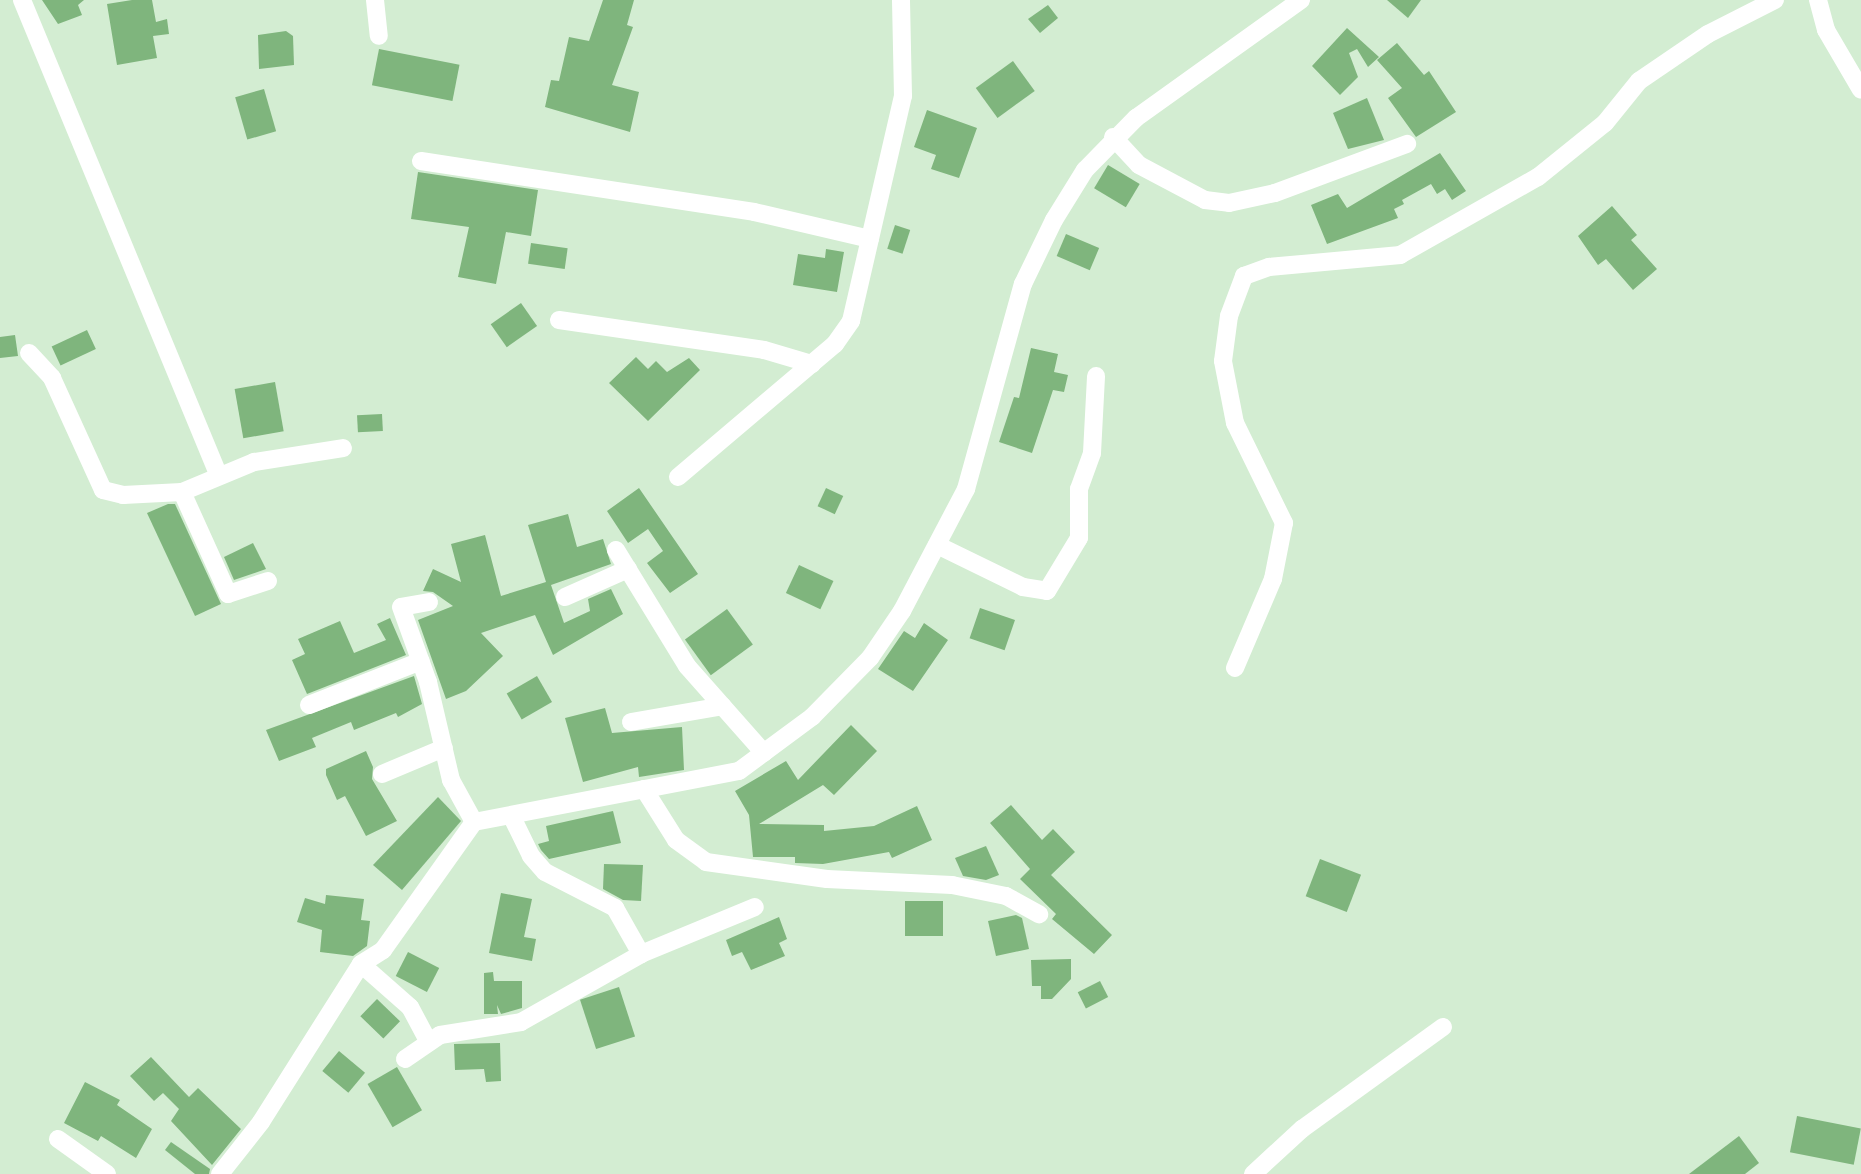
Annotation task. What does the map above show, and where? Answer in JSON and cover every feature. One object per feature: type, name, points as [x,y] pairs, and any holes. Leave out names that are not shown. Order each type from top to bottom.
[{"type":"street","points":[[22,0],[218,474]]},
{"type":"street","points":[[375,0],[379,36]]},
{"type":"street","points":[[678,477],[835,344],[851,321],[904,96],[901,0]]},
{"type":"street","points":[[220,1174],[275,1101],[361,964],[383,950],[474,822],[512,817],[739,771],[812,717],[870,658],[902,611],[966,489],[1023,284],[1054,220],[1085,170],[1113,137],[1301,0]]},
{"type":"street","points":[[1235,668],[1273,579],[1284,523],[1235,423],[1223,361],[1228,316],[1244,276],[1269,267],[1400,255],[1538,177],[1605,123],[1639,81],[1708,34],[1775,0]]},
{"type":"street","points":[[1818,0],[1826,30],[1861,90]]},
{"type":"street","points":[[1113,137],[1139,166],[1205,200],[1229,203],[1275,193],[1407,144]]},
{"type":"street","points":[[421,161],[754,212],[870,239]]},
{"type":"street","points":[[559,320],[764,351],[812,364]]},
{"type":"street","points":[[29,353],[52,378],[103,490],[123,495],[182,492],[218,474],[254,461],[343,448]]},
{"type":"street","points":[[937,545],[1023,587],[1047,592],[1079,538],[1079,489],[1091,453],[1096,376]]},
{"type":"street","points":[[182,492],[228,594],[268,581]]},
{"type":"street","points":[[616,550],[687,666],[764,752]]},
{"type":"street","points":[[565,597],[628,569]]},
{"type":"street","points":[[429,601],[401,607],[421,661],[451,780],[474,822]]},
{"type":"street","points":[[309,705],[421,661]]},
{"type":"street","points":[[631,722],[723,706]]},
{"type":"street","points":[[383,774],[444,748]]},
{"type":"street","points":[[644,789],[676,840],[706,862],[827,879],[952,885],[1006,897],[1039,914]]},
{"type":"street","points":[[512,817],[531,856],[545,872],[615,908],[641,954]]},
{"type":"street","points":[[405,1059],[440,1035],[521,1022],[641,954],[755,907]]},
{"type":"street","points":[[361,964],[410,1007],[429,1042]]},
{"type":"street","points":[[1253,1174],[1302,1129],[1443,1027]]},
{"type":"street","points":[[58,1139],[107,1174]]},
{"type":"building","points":[[42,0],[84,0],[78,5],[82,15],[58,24]]},
{"type":"building","points":[[152,0],[156,22],[167,19],[169,34],[153,36],[157,58],[117,65],[107,4]]},
{"type":"building","points":[[603,0],[634,0],[627,25],[633,27],[612,85],[639,92],[630,132],[545,107],[551,80],[559,81],[569,37],[589,41]]},
{"type":"building","points":[[1387,0],[1421,0],[1408,18]]},
{"type":"building","points":[[1048,5],[1058,18],[1040,33],[1028,19]]},
{"type":"building","points":[[1347,28],[1379,57],[1368,67],[1357,49],[1349,53],[1358,77],[1340,95],[1312,66]]},
{"type":"building","points":[[286,31],[293,36],[294,65],[259,69],[258,35]]},
{"type":"building","points":[[1397,43],[1424,75],[1429,71],[1456,112],[1416,137],[1388,98],[1402,88],[1377,60]]},
{"type":"building","points":[[379,49],[459,65],[452,101],[372,85]]},
{"type":"building","points":[[1013,61],[1035,91],[998,118],[976,88]]},
{"type":"building","points":[[264,89],[276,131],[247,140],[235,97]]},
{"type":"building","points":[[1367,98],[1384,140],[1348,149],[1333,113]]},
{"type":"building","points":[[927,110],[977,128],[959,178],[931,169],[936,155],[914,147]]},
{"type":"building","points":[[1440,153],[1466,191],[1452,200],[1445,189],[1437,194],[1431,184],[1402,200],[1404,204],[1394,209],[1398,218],[1327,244],[1311,205],[1338,194],[1347,208]]},
{"type":"building","points":[[1108,165],[1140,184],[1126,207],[1094,188]]},
{"type":"building","points":[[418,172],[538,190],[531,236],[506,232],[496,284],[458,277],[469,227],[411,219]]},
{"type":"building","points":[[1612,206],[1637,235],[1631,240],[1657,269],[1633,290],[1606,259],[1598,265],[1578,236]]},
{"type":"building","points":[[895,225],[910,230],[902,254],[887,249]]},
{"type":"building","points":[[1066,234],[1099,248],[1090,270],[1057,256]]},
{"type":"building","points":[[531,243],[568,248],[565,269],[528,264]]},
{"type":"building","points":[[826,249],[844,252],[837,292],[793,285],[798,254],[825,258]]},
{"type":"building","points":[[521,303],[537,326],[507,347],[491,324]]},
{"type":"building","points":[[87,330],[96,349],[61,366],[52,346]]},
{"type":"building","points":[[15,335],[18,356],[0,358],[0,337]]},
{"type":"building","points":[[1031,348],[1058,354],[1054,372],[1068,375],[1064,392],[1053,390],[1032,453],[999,442],[1014,397],[1019,398]]},
{"type":"building","points":[[636,357],[648,369],[656,361],[667,372],[689,358],[700,370],[648,421],[609,383]]},
{"type":"building","points":[[275,382],[284,431],[243,438],[235,389]]},
{"type":"building","points":[[382,414],[383,431],[358,432],[357,415]]},
{"type":"building","points":[[639,488],[698,574],[670,593],[647,563],[663,551],[648,529],[628,543],[607,511]]},
{"type":"building","points":[[826,488],[843,496],[835,514],[818,506]]},
{"type":"building","points":[[168,504],[175,504],[221,604],[195,616],[147,513]]},
{"type":"building","points":[[568,514],[577,547],[603,539],[611,564],[551,585],[564,623],[590,611],[588,599],[611,589],[623,614],[553,655],[535,615],[481,633],[503,656],[466,691],[446,699],[418,620],[453,606],[433,592],[423,591],[433,569],[461,582],[451,544],[485,535],[501,596],[546,582],[528,525]]},
{"type":"building","points":[[253,543],[266,569],[234,580],[224,557]]},
{"type":"building","points":[[799,565],[833,581],[820,609],[786,593]]},
{"type":"building","points":[[980,608],[1015,620],[1005,650],[970,638]]},
{"type":"building","points":[[727,609],[753,645],[711,675],[685,640]]},
{"type":"building","points":[[390,618],[406,655],[307,694],[292,660],[305,654],[298,639],[340,621],[354,653],[386,640],[377,624]]},
{"type":"building","points":[[924,623],[948,640],[913,691],[878,669],[904,631],[915,638]]},
{"type":"building","points":[[414,676],[422,704],[398,717],[396,713],[354,730],[351,722],[312,738],[316,747],[279,761],[266,730]]},
{"type":"building","points":[[537,676],[552,702],[522,719],[507,694]]},
{"type":"building","points":[[605,708],[612,733],[682,727],[684,770],[639,777],[638,767],[583,782],[565,718]]},
{"type":"building","points":[[851,725],[877,751],[834,795],[823,785],[759,824],[824,825],[824,831],[874,826],[917,806],[932,840],[892,858],[889,852],[823,864],[795,863],[795,857],[753,857],[749,815],[735,791],[786,761],[798,780]]},
{"type":"building","points":[[366,751],[373,767],[372,779],[397,821],[366,836],[345,796],[337,800],[326,769]]},
{"type":"building","points":[[438,797],[461,821],[402,890],[373,865]]},
{"type":"building","points":[[1011,805],[1042,840],[1053,829],[1075,852],[1051,875],[1112,935],[1094,954],[1052,919],[1056,914],[1020,879],[1030,869],[990,823]]},
{"type":"building","points":[[613,811],[621,843],[549,859],[538,844],[549,841],[546,826]]},
{"type":"building","points":[[986,846],[999,875],[986,880],[963,876],[955,858]]},
{"type":"building","points":[[1320,859],[1361,875],[1347,912],[1306,896]]},
{"type":"building","points":[[604,864],[643,865],[641,901],[623,900],[603,889]]},
{"type":"building","points":[[501,893],[532,899],[524,937],[536,939],[532,961],[489,953]]},
{"type":"building","points":[[326,895],[364,899],[361,920],[370,921],[367,946],[353,956],[320,952],[322,930],[297,922],[305,898],[325,904]]},
{"type":"building","points":[[905,901],[943,901],[943,936],[905,936]]},
{"type":"building","points":[[1016,915],[1022,918],[1029,949],[996,956],[988,921]]},
{"type":"building","points":[[779,917],[787,939],[779,943],[785,956],[751,970],[742,952],[732,956],[726,940]]},
{"type":"building","points":[[408,952],[439,968],[427,992],[396,976]]},
{"type":"building","points":[[1071,959],[1071,979],[1052,999],[1041,999],[1041,986],[1032,986],[1031,960]]},
{"type":"building","points":[[493,972],[494,981],[522,981],[522,1008],[501,1014],[497,1005],[498,1014],[484,1014],[484,973]]},
{"type":"building","points":[[1100,981],[1108,997],[1086,1008],[1078,992]]},
{"type":"building","points":[[619,987],[635,1036],[596,1049],[580,1000]]},
{"type":"building","points":[[377,999],[400,1021],[383,1038],[360,1016]]},
{"type":"building","points":[[500,1043],[501,1081],[486,1082],[484,1069],[455,1070],[454,1044]]},
{"type":"building","points":[[339,1051],[365,1073],[348,1093],[322,1071]]},
{"type":"building","points":[[151,1057],[189,1097],[198,1088],[241,1129],[212,1165],[171,1121],[179,1109],[163,1093],[154,1101],[130,1076]]},
{"type":"building","points":[[397,1067],[422,1110],[393,1127],[368,1084]]},
{"type":"building","points":[[85,1082],[120,1100],[117,1105],[152,1129],[136,1158],[101,1136],[98,1141],[64,1123]]},
{"type":"building","points":[[1797,1116],[1861,1128],[1854,1165],[1790,1152]]},
{"type":"building","points":[[1739,1136],[1759,1163],[1745,1174],[1689,1174]]},
{"type":"building","points":[[171,1142],[210,1169],[209,1174],[195,1174],[165,1150]]}]
